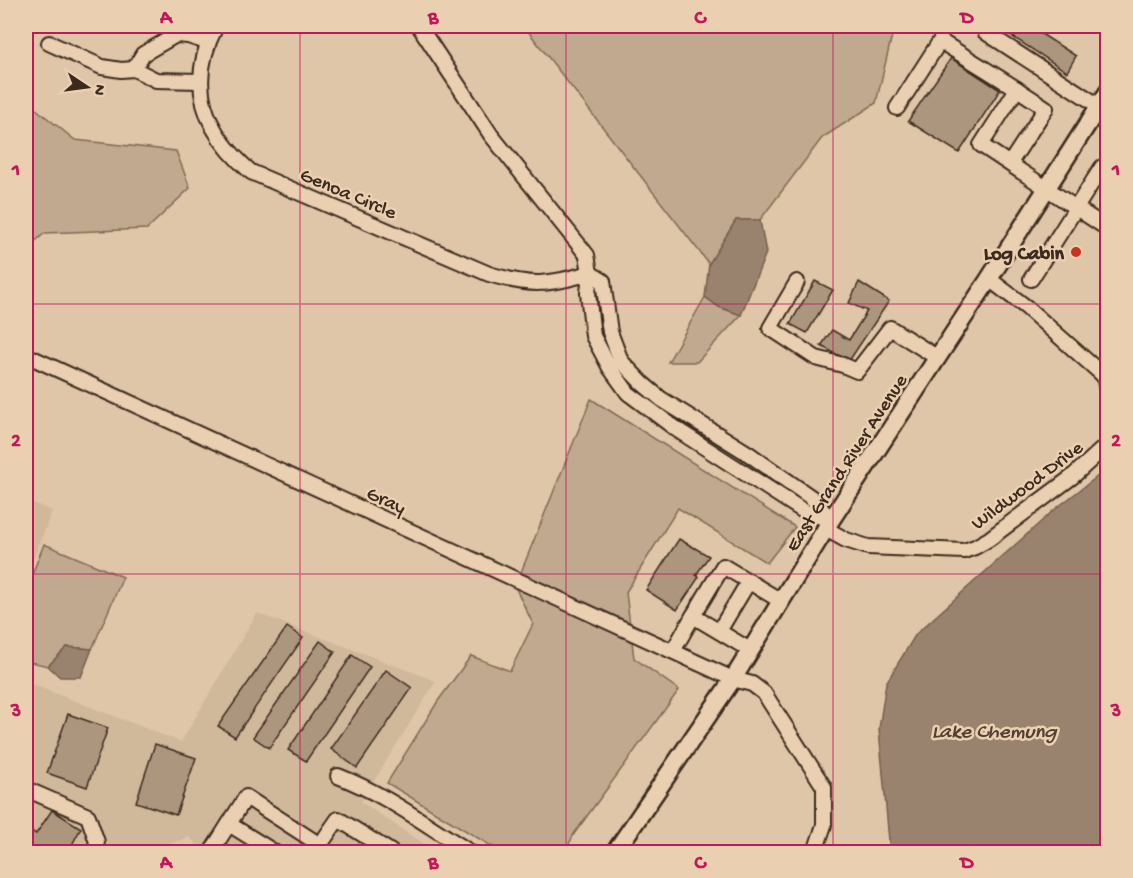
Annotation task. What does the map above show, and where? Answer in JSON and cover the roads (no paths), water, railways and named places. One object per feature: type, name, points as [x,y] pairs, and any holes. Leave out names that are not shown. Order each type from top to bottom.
[{"type":"main road","name":"East Grand River Avenue","points":[[615,852],[733,680],[829,524],[1103,99]]},
{"type":"street","name":"Genoa Circle","points":[[216,26],[207,42],[202,60],[200,81],[204,110],[214,132],[233,156],[251,172],[489,274],[519,283],[557,283],[590,273]]},
{"type":"street","points":[[419,26],[491,135],[587,255],[590,273],[603,281],[615,364],[628,393],[676,429],[804,512],[829,524]]},
{"type":"street","points":[[985,32],[1103,99]]},
{"type":"street","points":[[134,69],[143,54],[176,35],[207,42]]},
{"type":"street","points":[[897,108],[940,41],[1046,108],[1010,163]]},
{"type":"street","points":[[49,43],[102,67],[134,69],[156,80],[200,81]]},
{"type":"street","points":[[1017,89],[981,145],[1102,225],[1107,218]]},
{"type":"street","points":[[1031,279],[1102,166]]},
{"type":"street","points":[[989,279],[1026,307],[1106,375],[1107,395]]},
{"type":"street","points":[[797,282],[770,328],[816,358],[857,371],[890,328],[938,358]]},
{"type":"street","name":"Gray","points":[[26,355],[733,680],[752,684],[764,693],[824,787],[824,825],[815,852]]},
{"type":"street","points":[[615,364],[661,399],[813,498],[829,524]]},
{"type":"street","points":[[676,429],[687,414]]},
{"type":"street","name":"Wildwood Drive","points":[[829,524],[846,540],[868,548],[964,551],[989,539],[1072,477],[1107,444]]},
{"type":"street","points":[[772,491],[782,476]]},
{"type":"street","points":[[673,651],[723,566],[781,601]]},
{"type":"street","points":[[719,631],[749,581]]},
{"type":"street","points":[[693,616],[750,650]]},
{"type":"street","points":[[338,776],[367,787],[399,805],[470,852]]},
{"type":"street","points":[[26,789],[88,816],[97,842],[94,852]]},
{"type":"street","points":[[218,852],[213,849],[246,797],[323,850],[338,819],[391,852]]},
{"type":"street","points":[[229,824],[274,852]]},
{"type":"water","points":[[736,220],[760,220],[766,253],[741,315],[719,307],[705,297],[709,264]]},
{"type":"water","name":"Lake Chemung","points":[[1107,469],[1107,852],[890,852],[879,729],[886,683],[916,634],[1054,510]]},
{"type":"water","points":[[67,647],[92,649],[81,677],[60,677],[48,666]]},
{"type":"place","name":"Log Cabin","points":[[1076,252]]}]
